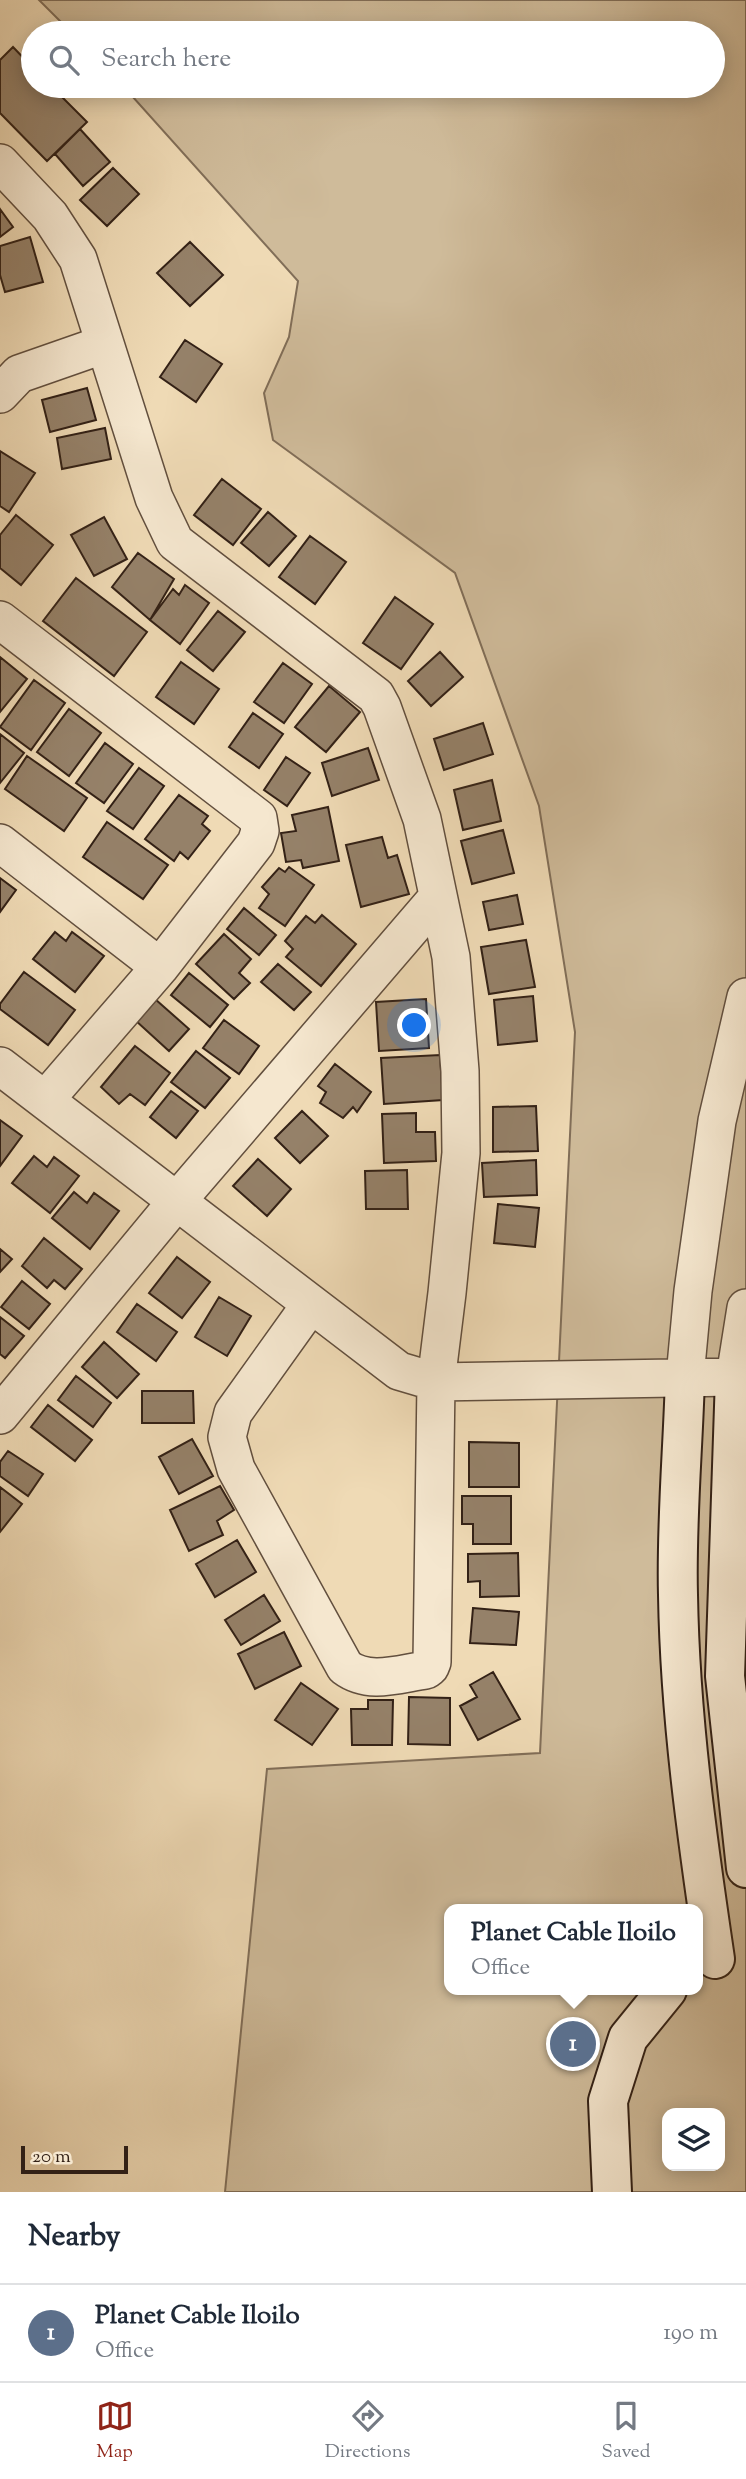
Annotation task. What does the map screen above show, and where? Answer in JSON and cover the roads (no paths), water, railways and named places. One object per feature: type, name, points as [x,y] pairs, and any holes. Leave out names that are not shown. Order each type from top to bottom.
[{"type":"street","points":[[0,163],[50,216],[78,259],[154,498],[176,542],[376,696],[422,819],[451,957],[460,1071],[461,1153],[436,1382],[432,1662],[426,1670],[371,1678],[356,1675],[345,1667],[236,1469],[227,1437],[233,1413],[311,1304]]},
{"type":"street","points":[[0,394],[19,374],[105,344]]},
{"type":"street","points":[[0,620],[258,818],[260,831],[256,843],[160,967],[45,1100]]},
{"type":"street","points":[[0,843],[160,967]]},
{"type":"street","points":[[0,1415],[177,1202],[438,897]]},
{"type":"street","points":[[719,1960],[697,1839],[681,1682],[677,1592],[685,1377],[693,1291],[717,1121],[746,997]]},
{"type":"street","points":[[0,1066],[399,1371],[436,1382],[735,1377]]},
{"type":"street","points":[[746,1308],[735,1377],[725,1675],[746,1868]]},
{"type":"street","points":[[612,2192],[607,2101],[628,2038],[663,1995]]},
{"type":"place","name":"Planet Cable Iloilo","points":[[573,2044]]}]
